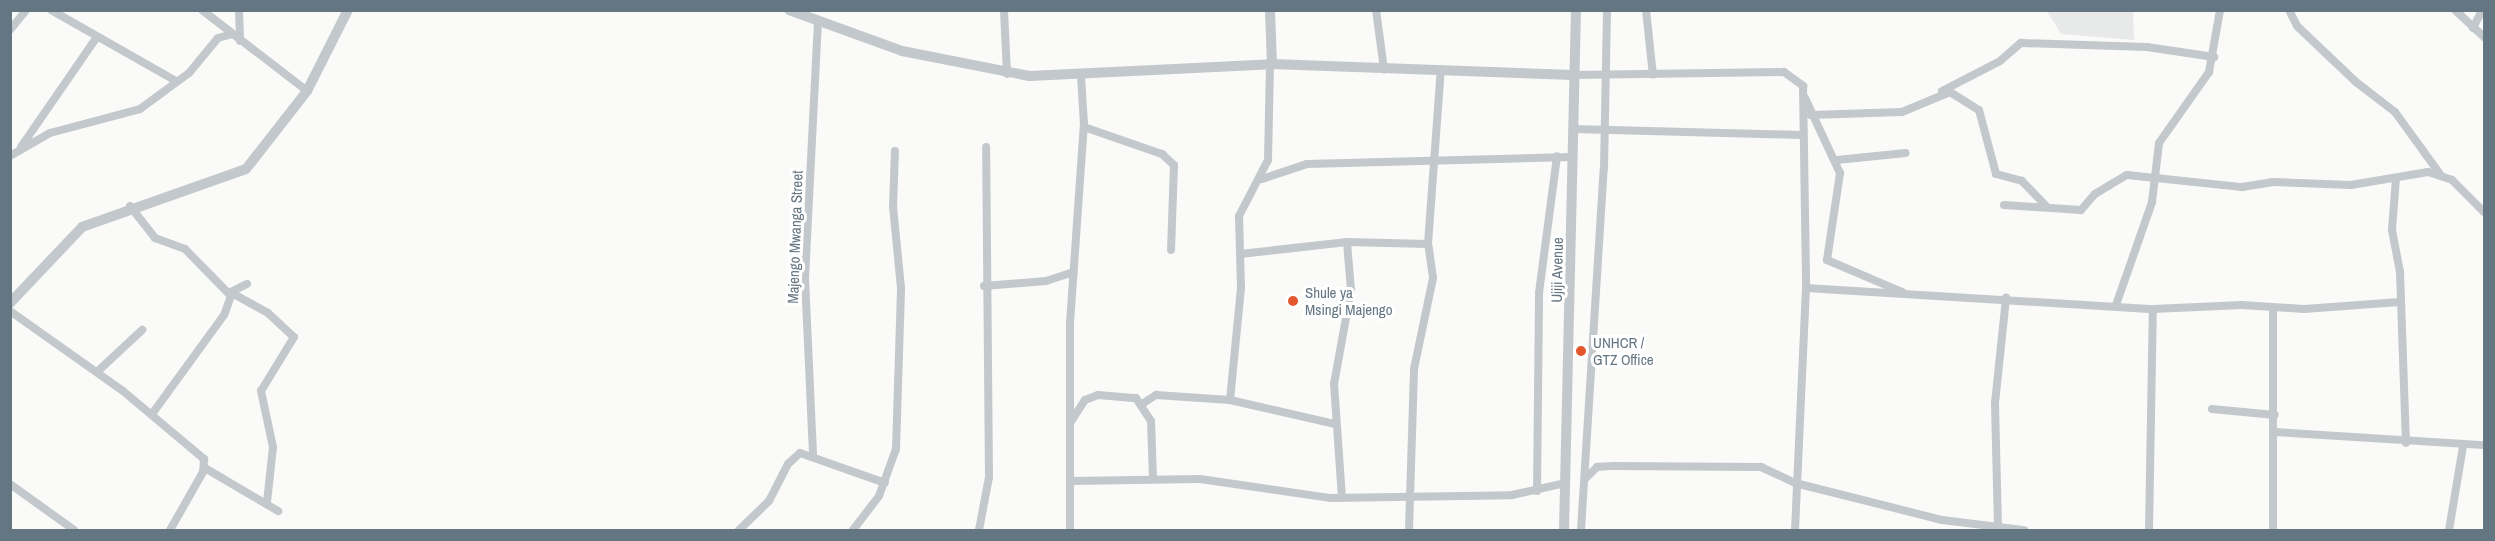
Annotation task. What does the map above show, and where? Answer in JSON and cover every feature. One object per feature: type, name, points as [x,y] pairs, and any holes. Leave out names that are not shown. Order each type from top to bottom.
[{"type":"street","points":[[10,30],[26,10]]},
{"type":"street","points":[[51,10],[176,81]]},
{"type":"street","points":[[202,10],[307,91]]},
{"type":"street","points":[[239,10],[240,41]]},
{"type":"street","points":[[10,303],[82,227],[130,206],[234,177],[278,135],[307,91],[348,10]]},
{"type":"street","points":[[789,10],[902,51],[1007,74],[1081,76],[1271,65],[1440,69],[1606,77],[1784,72],[1798,79],[1811,115],[1837,160],[1839,200],[1827,260],[1908,295]]},
{"type":"street","points":[[1004,10],[1007,74]]},
{"type":"street","points":[[1230,400],[1240,254],[1239,216],[1268,160],[1270,10]]},
{"type":"street","points":[[1376,10],[1384,69]]},
{"type":"street","name":"Ujiji Avenue","points":[[1564,531],[1576,10]]},
{"type":"street","points":[[1581,531],[1605,128],[1607,10]]},
{"type":"street","points":[[1646,10],[1653,75]]},
{"type":"street","points":[[2116,305],[2152,201],[2153,175],[2163,134],[2200,91],[2214,57],[2220,10]]},
{"type":"street","points":[[2289,10],[2297,26],[2356,82],[2392,109],[2440,174],[2484,212]]},
{"type":"street","points":[[2455,10],[2484,37]]},
{"type":"street","points":[[2473,28],[2482,10]]},
{"type":"street","name":"Majengo Mwanga Street","points":[[813,454],[805,278],[818,21]]},
{"type":"street","points":[[10,156],[50,133],[129,115],[176,81],[218,38],[232,34]]},
{"type":"street","points":[[20,150],[96,37]]},
{"type":"street","points":[[1811,115],[1902,112],[2000,61],[2019,44],[2147,47],[2214,57]]},
{"type":"street","points":[[1409,531],[1408,496],[1413,369],[1433,278],[1428,244],[1432,159],[1440,69]]},
{"type":"street","points":[[1070,531],[1074,272],[1084,127],[1081,76]]},
{"type":"street","points":[[1940,92],[1950,92],[1979,110],[1996,174],[2022,181],[2050,209]]},
{"type":"street","points":[[1795,531],[1795,483],[1806,288],[1800,135],[1804,96]]},
{"type":"street","points":[[1084,127],[1162,154],[1174,165],[1171,250]]},
{"type":"street","points":[[1573,129],[1605,128],[1800,135]]},
{"type":"street","points":[[979,531],[989,477],[984,286],[986,147]]},
{"type":"street","points":[[854,531],[885,483],[898,423],[901,288],[893,207],[895,151]]},
{"type":"street","points":[[1837,160],[1906,153]]},
{"type":"street","points":[[1537,491],[1539,292],[1557,156]]},
{"type":"street","points":[[1259,181],[1291,166],[1432,159],[1571,156]]},
{"type":"street","points":[[2004,204],[2081,210],[2116,179],[2153,175],[2242,187],[2440,174]]},
{"type":"street","points":[[2396,178],[2392,230],[2400,302],[2406,443]]},
{"type":"street","points":[[130,206],[155,238],[185,249],[230,292],[268,313],[294,337],[261,391],[273,447],[267,502]]},
{"type":"street","points":[[1240,254],[1347,242],[1428,244]]},
{"type":"street","points":[[1342,498],[1335,424],[1334,384],[1351,290],[1347,242]]},
{"type":"street","points":[[984,286],[1046,280],[1074,272]]},
{"type":"street","points":[[230,292],[247,284]]},
{"type":"street","points":[[1806,288],[1908,295],[2006,298],[2153,309],[2273,308],[2400,302]]},
{"type":"street","points":[[152,414],[224,315],[230,292]]},
{"type":"street","points":[[1998,527],[1995,403],[2006,298]]},
{"type":"street","points":[[2273,308],[2276,416],[2273,531]]},
{"type":"street","points":[[2149,531],[2153,309]]},
{"type":"street","points":[[10,311],[97,372],[152,414],[204,459],[205,468],[170,531]]},
{"type":"street","points":[[97,372],[142,330]]},
{"type":"street","points":[[1070,423],[1085,400],[1098,395],[1123,394],[1142,404],[1150,421],[1153,478]]},
{"type":"street","points":[[1142,404],[1156,395],[1230,400],[1335,424]]},
{"type":"street","points":[[2212,409],[2276,416]]},
{"type":"street","points":[[2275,432],[2406,443],[2484,445]]},
{"type":"street","points":[[2449,531],[2463,446]]},
{"type":"street","points":[[739,531],[769,501],[794,455],[813,454],[885,483]]},
{"type":"street","points":[[1585,479],[1597,467],[1761,467],[1795,483],[1962,527],[1998,527],[2024,531]]},
{"type":"street","points":[[205,468],[267,502],[278,512]]},
{"type":"street","points":[[1071,481],[1153,478],[1234,482],[1342,498],[1537,491],[1565,483]]},
{"type":"street","points":[[10,484],[74,531]]},
{"type":"shaded area","points":[[2047,11],[2133,11],[2134,40],[2061,34]]},
{"type":"place","name":"Shule ya Msingi Majengo","points":[[1293,301]]},
{"type":"place","name":"UNHCR / GTZ Office","points":[[1581,351]]}]
